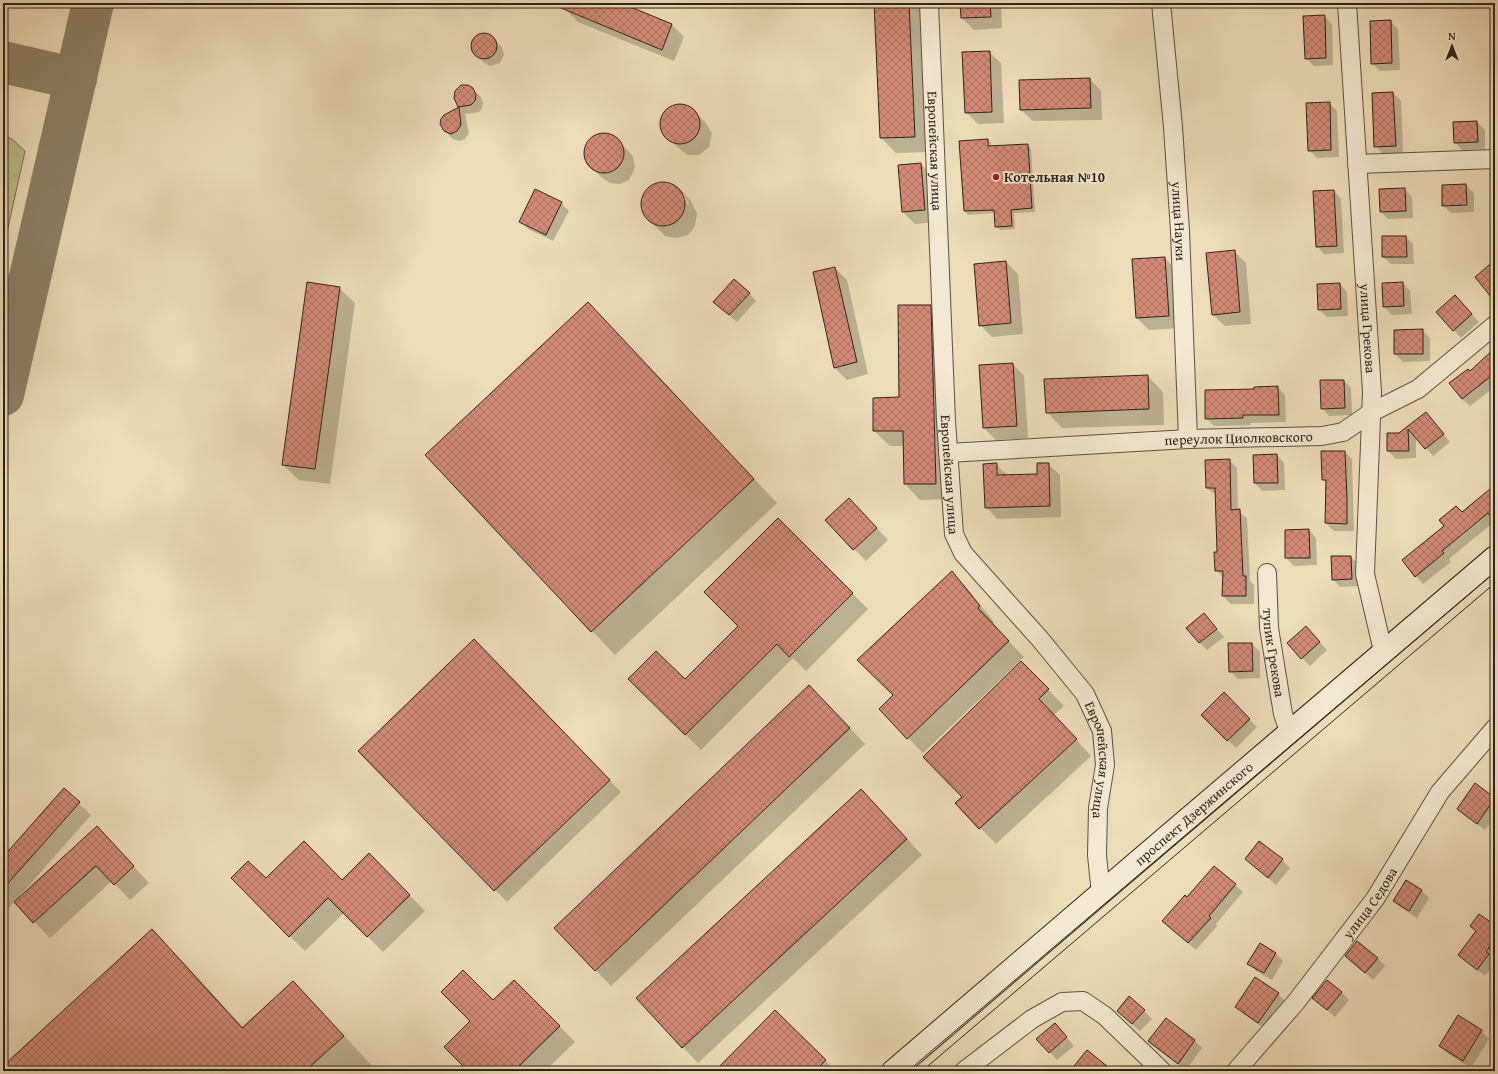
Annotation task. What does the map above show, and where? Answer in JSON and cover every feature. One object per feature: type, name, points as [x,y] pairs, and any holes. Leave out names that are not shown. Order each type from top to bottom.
[{"type":"main road","name":"проспект Дзержинского","points":[[893,1071],[1101,894],[1289,731],[1495,557]]},
{"type":"street","name":"Европейская улица","points":[[929,3],[946,421],[954,534],[963,553],[1040,639],[1085,694],[1102,731],[1105,765],[1098,808],[1097,855],[1101,894]]},
{"type":"street","name":"улица Науки","points":[[1161,3],[1173,127],[1180,231],[1188,439]]},
{"type":"street","name":"улица Грекова","points":[[1347,3],[1372,392],[1365,574],[1383,651]]},
{"type":"street","points":[[1357,164],[1495,159]]},
{"type":"street","name":"переулок Циолковского","points":[[948,453],[1188,439],[1322,436],[1343,432],[1372,412],[1418,389],[1495,325]]},
{"type":"street","name":"тупик Грекова","points":[[1267,573],[1269,628],[1283,714],[1289,731]]},
{"type":"street","name":"улица Седова","points":[[1236,1071],[1296,1002],[1375,899],[1440,792],[1495,728]]},
{"type":"street","points":[[964,1071],[1032,1019],[1062,1002],[1082,1001],[1105,1016],[1162,1071]]},
{"type":"green space","points":[[3,135],[12,139],[25,151],[3,250]]},
{"type":"building","points":[[549,3],[621,3],[672,24],[662,50]]},
{"type":"building","points":[[874,3],[909,3],[915,137],[880,138]]},
{"type":"building","points":[[960,3],[990,3],[991,17],[961,18]]},
{"type":"building","points":[[1325,15],[1326,58],[1305,59],[1303,16]]},
{"type":"building","points":[[1391,20],[1392,63],[1371,64],[1370,21]]},
{"type":"building","points":[[484,33],[493,37],[497,46],[493,55],[484,59],[475,55],[471,46],[475,37]]},
{"type":"building","points":[[990,51],[992,112],[965,113],[962,52]]},
{"type":"building","points":[[1090,78],[1091,108],[1020,110],[1019,80]]},
{"type":"building","points":[[461,85],[468,85],[473,88],[476,95],[475,101],[471,105],[458,107],[454,98],[455,91]]},
{"type":"building","points":[[1393,92],[1396,146],[1374,147],[1372,93]]},
{"type":"building","points":[[1330,102],[1331,150],[1308,151],[1306,103]]},
{"type":"building","points":[[680,104],[694,110],[700,124],[694,138],[680,144],[666,138],[660,124],[666,110]]},
{"type":"building","points":[[459,107],[461,125],[457,131],[451,134],[444,131],[440,124],[441,119],[444,115]]},
{"type":"building","points":[[1477,121],[1478,142],[1454,143],[1453,122]]},
{"type":"building","points":[[604,133],[615,136],[621,142],[624,153],[621,164],[615,170],[604,173],[593,170],[587,164],[584,153],[587,142],[593,136]]},
{"type":"building","name":"Котельная №10","points":[[988,139],[988,146],[1028,144],[1032,208],[1011,210],[1012,226],[995,227],[994,210],[964,211],[959,141]]},
{"type":"building","points":[[921,163],[925,210],[902,212],[898,165]]},
{"type":"building","points":[[659,182],[667,182],[672,183],[679,188],[684,195],[684,213],[679,220],[672,225],[659,226],[651,223],[644,216],[641,208],[641,200],[644,192],[651,185]]},
{"type":"building","points":[[1466,184],[1467,205],[1442,206],[1442,185]]},
{"type":"building","points":[[1405,188],[1406,211],[1380,212],[1379,189]]},
{"type":"building","points":[[535,189],[562,202],[546,235],[519,222]]},
{"type":"building","points":[[1334,190],[1337,246],[1316,247],[1313,191]]},
{"type":"building","points":[[1382,236],[1406,236],[1407,257],[1382,257]]},
{"type":"building","points":[[1235,250],[1240,312],[1212,315],[1206,253]]},
{"type":"building","points":[[1165,257],[1169,316],[1136,318],[1132,259]]},
{"type":"building","points":[[1495,260],[1495,302],[1475,277]]},
{"type":"building","points":[[1006,261],[1011,323],[979,326],[974,264]]},
{"type":"building","points":[[835,267],[857,362],[834,368],[813,272]]},
{"type":"building","points":[[734,279],[750,293],[729,315],[713,302]]},
{"type":"building","points":[[307,282],[340,287],[315,469],[282,465]]},
{"type":"building","points":[[1403,282],[1404,306],[1383,307],[1382,283]]},
{"type":"building","points":[[1340,283],[1341,309],[1318,310],[1317,284]]},
{"type":"building","points":[[1455,295],[1472,314],[1453,331],[1436,312]]},
{"type":"building","points":[[588,302],[754,479],[591,632],[425,455]]},
{"type":"building","points":[[898,305],[931,305],[936,484],[904,484],[903,431],[873,431],[873,398],[899,397]]},
{"type":"building","points":[[1423,329],[1423,354],[1394,354],[1394,330]]},
{"type":"building","points":[[1495,348],[1495,373],[1462,399],[1449,383],[1468,369],[1470,371]]},
{"type":"building","points":[[1013,363],[1017,426],[983,428],[979,365]]},
{"type":"building","points":[[1148,375],[1149,409],[1046,413],[1044,379]]},
{"type":"building","points":[[1320,380],[1344,380],[1345,408],[1321,409]]},
{"type":"building","points":[[1278,386],[1279,415],[1243,415],[1243,418],[1205,419],[1205,390],[1254,389],[1254,387]]},
{"type":"building","points":[[1426,412],[1444,434],[1425,449],[1408,429],[1409,451],[1387,451],[1387,433],[1399,433]]},
{"type":"building","points":[[1321,451],[1345,451],[1347,524],[1325,523],[1326,480],[1322,480]]},
{"type":"building","points":[[1277,454],[1278,483],[1254,483],[1253,455]]},
{"type":"building","points":[[1230,459],[1231,510],[1240,509],[1243,576],[1246,576],[1246,596],[1222,596],[1223,571],[1215,571],[1214,552],[1217,552],[1215,488],[1206,488],[1205,460]]},
{"type":"building","points":[[997,463],[997,475],[1037,474],[1037,463],[1049,463],[1050,506],[985,508],[983,464]]},
{"type":"building","points":[[1490,489],[1495,495],[1495,522],[1488,513],[1442,551],[1444,553],[1415,577],[1402,560],[1444,526],[1439,520],[1456,506],[1462,512]]},
{"type":"building","points":[[849,498],[877,528],[853,550],[825,520]]},
{"type":"building","points":[[778,518],[853,593],[789,657],[777,644],[685,735],[628,679],[656,651],[685,679],[738,626],[704,592]]},
{"type":"building","points":[[1309,529],[1310,558],[1285,558],[1285,530]]},
{"type":"building","points":[[1331,556],[1351,556],[1352,579],[1332,580]]},
{"type":"building","points":[[952,571],[980,606],[978,608],[1009,641],[907,739],[879,709],[893,695],[857,660]]},
{"type":"building","points":[[1204,613],[1217,629],[1199,643],[1186,628]]},
{"type":"building","points":[[1306,626],[1320,642],[1301,659],[1287,643]]},
{"type":"building","points":[[474,639],[610,780],[494,891],[358,751]]},
{"type":"building","points":[[1228,643],[1252,643],[1253,671],[1229,672]]},
{"type":"building","points":[[1021,661],[1049,689],[1039,699],[1077,739],[979,829],[955,803],[962,797],[923,757]]},
{"type":"building","points":[[809,685],[850,728],[595,971],[554,928]]},
{"type":"building","points":[[1224,692],[1250,719],[1227,741],[1201,715]]},
{"type":"building","points":[[1475,783],[1495,798],[1477,824],[1457,809]]},
{"type":"building","points":[[64,788],[80,802],[3,889],[3,857]]},
{"type":"building","points":[[861,789],[907,839],[682,1048],[636,998]]},
{"type":"building","points":[[97,826],[134,866],[114,885],[96,866],[33,923],[14,902]]},
{"type":"building","points":[[304,841],[342,880],[369,853],[410,895],[367,937],[328,898],[289,937],[231,878],[248,861],[266,878]]},
{"type":"building","points":[[1259,841],[1283,859],[1268,878],[1245,859]]},
{"type":"building","points":[[1214,866],[1236,884],[1209,916],[1211,918],[1188,943],[1162,921],[1185,895],[1187,897]]},
{"type":"building","points":[[1406,880],[1422,890],[1409,911],[1393,901]]},
{"type":"building","points":[[1479,914],[1495,925],[1495,939],[1486,952],[1489,954],[1477,970],[1458,955],[1476,931],[1470,926]]},
{"type":"building","points":[[152,929],[242,1028],[293,981],[344,1036],[305,1071],[3,1071],[3,1066]]},
{"type":"building","points":[[1357,941],[1378,958],[1365,973],[1345,956]]},
{"type":"building","points":[[1260,943],[1276,953],[1264,973],[1247,964]]},
{"type":"building","points":[[463,970],[493,1000],[514,980],[560,1026],[514,1071],[468,1071],[444,1047],[470,1021],[441,992]]},
{"type":"building","points":[[1255,977],[1279,993],[1258,1023],[1235,1007]]},
{"type":"building","points":[[1327,980],[1342,992],[1327,1010],[1312,998]]},
{"type":"building","points":[[1129,996],[1145,1010],[1132,1024],[1117,1011]]},
{"type":"building","points":[[775,1010],[826,1060],[815,1071],[715,1071]]},
{"type":"building","points":[[1458,1015],[1482,1030],[1463,1061],[1439,1046]]},
{"type":"building","points":[[1166,1018],[1195,1040],[1178,1064],[1148,1041]]},
{"type":"building","points":[[1055,1023],[1067,1037],[1049,1053],[1036,1039]]},
{"type":"building","points":[[1087,1050],[1113,1071],[1070,1071]]},
{"type":"taxiway","points":[[3,395],[93,3]]},
{"type":"taxiway","points":[[3,62],[76,79]]},
{"type":"tram line","points":[[908,1071],[1495,572]]},
{"type":"tram line","points":[[922,1071],[1495,583]]},
{"type":"place","name":"Котельная №10","points":[[996,177]]}]
